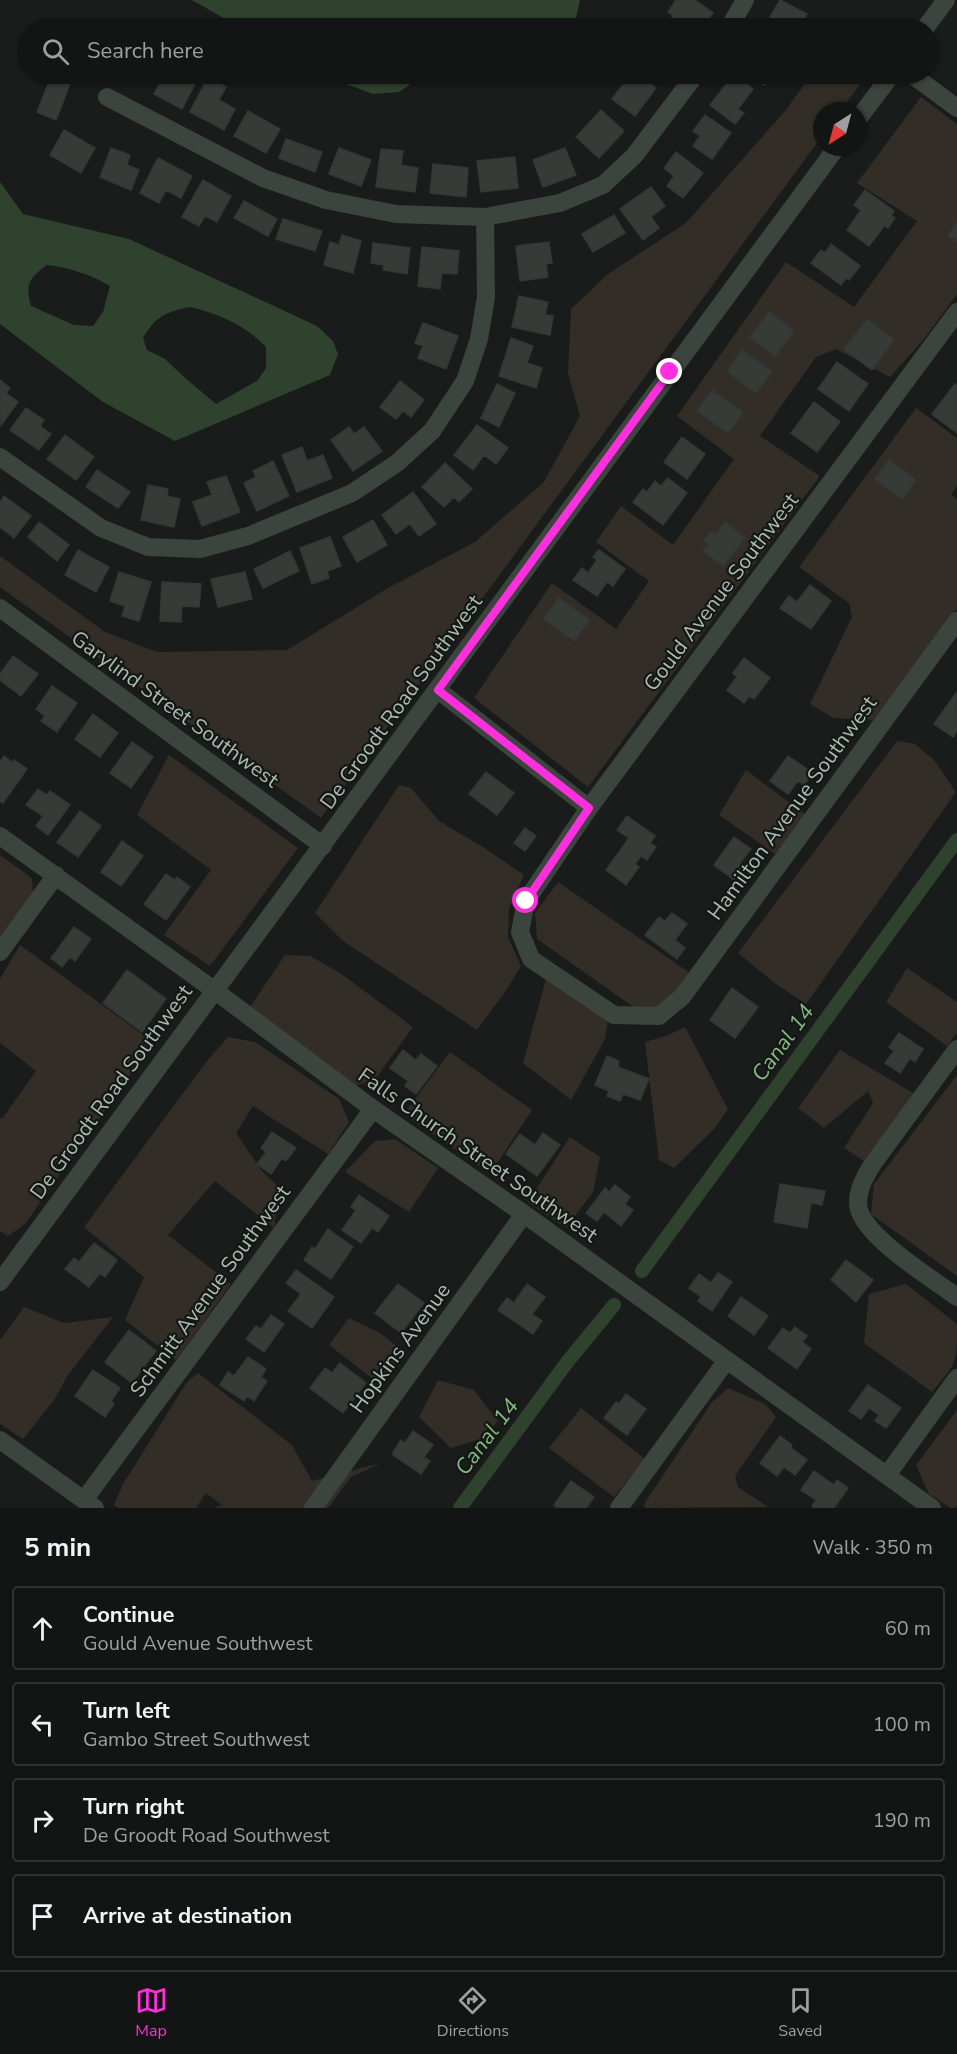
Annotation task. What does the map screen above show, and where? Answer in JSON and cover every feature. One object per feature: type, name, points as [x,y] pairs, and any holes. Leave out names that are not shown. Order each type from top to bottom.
[{"type":"street","points":[[735,18],[745,0]]},
{"type":"street","points":[[932,18],[946,0]]},
{"type":"street","points":[[106,97],[263,178],[326,200],[396,214],[485,217],[560,203],[603,185],[634,156],[688,84]]},
{"type":"street","points":[[867,107],[884,84]]},
{"type":"street","points":[[925,84],[957,108]]},
{"type":"street","name":"De Groodt Road Southwest","points":[[0,1282],[214,990],[324,846],[830,156]]},
{"type":"street","points":[[0,457],[100,528],[148,547],[200,549],[248,536],[352,493],[397,463],[432,430],[465,381],[478,339],[486,297],[485,217]]},
{"type":"street","name":"Gould Avenue Southwest","points":[[526,901],[589,808],[957,312]]},
{"type":"street","name":"Garylind Street Southwest","points":[[0,608],[324,846]]},
{"type":"street","name":"Hamilton Avenue Southwest","points":[[526,901],[520,932],[531,959],[614,1015],[658,1016],[682,997],[957,621]]},
{"type":"street","points":[[438,690],[589,808]]},
{"type":"street","name":"Falls Church Street Southwest","points":[[0,836],[214,990],[373,1109],[932,1508]]},
{"type":"street","points":[[0,952],[56,875]]},
{"type":"street","points":[[957,1049],[872,1165],[861,1184],[857,1205],[864,1222],[877,1238],[957,1297]]},
{"type":"street","name":"Schmitt Avenue Southwest","points":[[89,1504],[373,1109]]},
{"type":"street","name":"Hopkins Avenue","points":[[313,1508],[524,1215]]},
{"type":"street","points":[[619,1508],[727,1360]]},
{"type":"street","points":[[887,1476],[957,1378]]},
{"type":"street","points":[[0,1440],[89,1504]]},
{"type":"shaded area","points":[[192,0],[580,0],[576,18],[224,18]]},
{"type":"shaded area","points":[[346,84],[411,84],[399,92],[373,94]]},
{"type":"shaded area","points":[[805,84],[860,84],[847,102],[813,102],[813,148],[321,818],[0,587],[0,556],[105,632],[157,652],[287,650],[388,588],[475,542],[544,482],[580,416],[568,373],[571,309],[608,274],[686,223],[785,111]]},
{"type":"shaded area","points":[[921,97],[957,124],[957,294],[924,339],[890,377],[836,349],[816,357],[760,436],[820,476],[588,787],[474,698],[552,583],[616,629],[649,581],[596,542],[621,506],[673,545],[734,459],[677,416],[786,262],[854,307],[917,221],[857,183]]},
{"type":"shaded area","points":[[0,182],[23,214],[129,239],[317,326],[333,341],[338,354],[330,375],[175,441],[103,402],[0,324]],"holes":[[[47,265],[80,272],[110,286],[103,312],[93,326],[74,325],[31,306],[28,293],[30,282]],[[190,307],[231,321],[249,332],[266,347],[266,368],[257,381],[216,404],[165,359],[147,350],[143,338],[162,316]]]},
{"type":"shaded area","points":[[916,408],[957,438],[957,485],[951,495],[957,499],[957,609],[873,720],[833,718],[810,704],[852,617],[849,603],[799,567]]},
{"type":"shaded area","points":[[897,741],[915,744],[934,760],[956,792],[806,1004],[776,984],[738,953]]},
{"type":"shaded area","points":[[169,755],[298,848],[210,966],[164,935],[211,870],[137,815]]},
{"type":"shaded area","points":[[746,770],[806,815],[775,854],[719,815]]},
{"type":"shaded area","points":[[399,785],[411,788],[439,821],[524,875],[509,908],[508,937],[521,966],[477,1030],[343,941],[315,913]]},
{"type":"shaded area","points":[[0,855],[32,878],[33,892],[0,937]]},
{"type":"shaded area","points":[[558,882],[690,973],[671,1000],[650,1011],[632,1006],[537,939],[535,913]]},
{"type":"shaded area","points":[[20,945],[153,1042],[25,1224],[8,1236],[0,1231],[0,1118],[2,1119],[36,1071],[0,1043],[0,979]]},
{"type":"shaded area","points":[[285,955],[310,956],[340,973],[413,1027],[375,1079],[355,1086],[250,1007]]},
{"type":"shaded area","points":[[907,968],[957,1002],[957,1033],[947,1046],[886,1002]]},
{"type":"shaded area","points":[[546,979],[608,1021],[605,1039],[571,1100],[523,1063]]},
{"type":"shaded area","points":[[685,1027],[728,1109],[714,1129],[674,1168],[659,1160],[645,1042]]},
{"type":"shaded area","points":[[228,1037],[255,1042],[339,1099],[349,1122],[328,1154],[253,1106],[236,1133],[261,1170],[279,1187],[274,1228],[215,1181],[168,1235],[231,1284],[176,1360],[125,1320],[144,1277],[84,1227],[207,1061]]},
{"type":"shaded area","points":[[840,1050],[915,1094],[864,1161],[844,1148],[873,1103],[868,1091],[824,1128],[798,1108]]},
{"type":"shaded area","points":[[450,1052],[532,1110],[498,1162],[483,1168],[412,1120],[406,1111]]},
{"type":"shaded area","points":[[957,1075],[957,1276],[871,1214],[874,1184]]},
{"type":"shaded area","points":[[570,1137],[600,1157],[593,1192],[566,1228],[528,1202]]},
{"type":"shaded area","points":[[395,1139],[438,1168],[409,1212],[345,1172],[375,1141]]},
{"type":"shaded area","points":[[906,1284],[957,1324],[957,1348],[954,1362],[932,1392],[864,1343],[869,1294]]},
{"type":"shaded area","points":[[24,1307],[64,1323],[113,1317],[23,1439],[0,1424],[0,1340]]},
{"type":"shaded area","points":[[349,1318],[380,1333],[403,1351],[381,1385],[329,1345]]},
{"type":"shaded area","points":[[198,1373],[292,1445],[312,1481],[381,1463],[351,1477],[328,1508],[214,1508],[222,1505],[206,1493],[196,1508],[118,1508],[114,1505],[123,1484],[187,1382]]},
{"type":"shaded area","points":[[438,1380],[474,1390],[498,1421],[481,1439],[451,1448],[419,1417]]},
{"type":"shaded area","points":[[728,1388],[765,1404],[776,1417],[735,1476],[738,1487],[768,1507],[645,1508],[644,1504],[712,1402]]},
{"type":"shaded area","points":[[581,1408],[645,1459],[614,1497],[549,1448]]},
{"type":"shaded area","points":[[957,1410],[957,1505],[951,1508],[929,1494],[916,1465]]},
{"type":"building","points":[[676,0],[695,0],[713,13],[709,18],[672,18],[673,16],[668,12]]},
{"type":"building","points":[[780,0],[807,14],[805,18],[770,18]]},
{"type":"building","points":[[48,84],[70,84],[56,120],[37,112]]},
{"type":"building","points":[[160,84],[195,84],[182,109],[154,94]]},
{"type":"building","points":[[204,84],[221,84],[226,87],[219,100],[235,109],[224,130],[190,112]]},
{"type":"building","points":[[623,84],[651,84],[656,88],[635,116],[612,99]]},
{"type":"building","points":[[726,84],[747,84],[753,89],[738,109],[744,113],[735,124],[710,105]]},
{"type":"building","points":[[601,110],[624,131],[599,158],[576,137]]},
{"type":"building","points":[[248,111],[280,129],[266,153],[234,136]]},
{"type":"building","points":[[705,115],[731,133],[712,159],[693,146],[700,136],[693,131]]},
{"type":"building","points":[[64,130],[95,148],[81,173],[50,155]]},
{"type":"building","points":[[286,139],[322,152],[315,172],[279,158]]},
{"type":"building","points":[[111,148],[130,155],[127,165],[139,170],[131,190],[100,177]]},
{"type":"building","points":[[339,148],[371,160],[361,186],[329,174]]},
{"type":"building","points":[[565,148],[576,175],[543,187],[533,160]]},
{"type":"building","points":[[381,149],[403,151],[401,165],[418,168],[415,192],[376,187]]},
{"type":"building","points":[[676,152],[703,173],[683,198],[667,186],[674,176],[664,168]]},
{"type":"building","points":[[515,157],[518,188],[481,192],[477,161]]},
{"type":"building","points":[[158,158],[192,176],[181,198],[166,190],[159,203],[140,193]]},
{"type":"building","points":[[433,164],[468,168],[466,197],[430,193]]},
{"type":"building","points":[[203,180],[231,196],[217,222],[205,216],[199,226],[182,217]]},
{"type":"building","points":[[651,187],[665,206],[651,217],[659,228],[643,240],[620,209]]},
{"type":"building","points":[[865,190],[894,211],[891,215],[895,218],[888,228],[885,225],[869,246],[847,230],[861,210],[854,205]]},
{"type":"building","points":[[244,201],[277,219],[268,236],[234,218]]},
{"type":"building","points":[[614,215],[625,233],[593,252],[582,234]]},
{"type":"building","points":[[283,219],[322,231],[315,251],[276,239]]},
{"type":"building","points":[[957,223],[957,241],[948,235]]},
{"type":"building","points":[[342,235],[361,241],[353,273],[324,265],[330,242],[339,245]]},
{"type":"building","points":[[549,242],[552,263],[546,264],[548,277],[520,281],[516,246]]},
{"type":"building","points":[[373,243],[410,248],[407,274],[383,270],[384,265],[371,263]]},
{"type":"building","points":[[831,244],[860,266],[849,280],[846,278],[841,285],[811,263],[821,250],[825,253]]},
{"type":"building","points":[[422,247],[459,251],[457,274],[442,273],[440,289],[418,286]]},
{"type":"building","points":[[519,296],[548,302],[545,315],[553,316],[550,335],[512,327]]},
{"type":"building","points":[[769,312],[794,331],[775,356],[750,337]]},
{"type":"building","points":[[867,319],[894,340],[872,370],[844,349]]},
{"type":"building","points":[[423,323],[458,336],[446,369],[418,358],[423,346],[415,343]]},
{"type":"building","points":[[511,338],[533,346],[527,363],[542,368],[536,388],[499,376]]},
{"type":"building","points":[[742,350],[772,372],[756,393],[727,371]]},
{"type":"building","points":[[837,362],[868,384],[849,411],[818,389]]},
{"type":"building","points":[[0,380],[10,388],[6,393],[18,402],[1,425]]},
{"type":"building","points":[[400,381],[424,400],[411,417],[403,411],[396,419],[380,407]]},
{"type":"building","points":[[497,384],[515,393],[499,427],[481,418]]},
{"type":"building","points":[[955,384],[957,386],[957,433],[932,414]]},
{"type":"building","points":[[712,390],[743,412],[728,433],[697,411]]},
{"type":"building","points":[[814,402],[840,422],[817,452],[791,433]]},
{"type":"building","points":[[26,408],[44,420],[40,426],[51,434],[39,450],[10,430]]},
{"type":"building","points":[[477,425],[508,448],[496,464],[484,455],[473,470],[454,455]]},
{"type":"building","points":[[349,427],[354,434],[364,427],[382,451],[353,471],[331,440]]},
{"type":"building","points":[[65,435],[94,457],[76,480],[47,459]]},
{"type":"building","points":[[682,437],[705,454],[687,479],[664,462]]},
{"type":"building","points":[[302,447],[307,461],[323,455],[332,478],[297,492],[282,455]]},
{"type":"building","points":[[889,460],[916,480],[902,499],[875,479]]},
{"type":"building","points":[[273,461],[289,496],[257,511],[244,483],[256,477],[253,471]]},
{"type":"building","points":[[445,463],[472,489],[459,502],[454,497],[444,507],[422,487]]},
{"type":"building","points":[[97,470],[130,492],[118,508],[86,487]]},
{"type":"building","points":[[226,476],[240,512],[202,526],[193,502],[212,495],[207,482]]},
{"type":"building","points":[[668,478],[687,493],[663,525],[633,502],[643,489],[647,492],[655,481],[661,486]]},
{"type":"building","points":[[148,485],[168,489],[167,496],[180,499],[174,527],[141,520]]},
{"type":"building","points":[[413,492],[436,524],[419,536],[410,524],[396,534],[382,515]]},
{"type":"building","points":[[4,496],[31,516],[14,538],[0,527],[0,502]]},
{"type":"building","points":[[373,520],[387,545],[357,562],[343,537]]},
{"type":"building","points":[[39,522],[69,545],[57,561],[28,537]]},
{"type":"building","points":[[725,522],[745,538],[723,566],[703,551],[709,544],[704,540],[711,531],[716,534]]},
{"type":"building","points":[[330,537],[341,566],[327,571],[329,578],[312,584],[300,548]]},
{"type":"building","points":[[78,550],[109,567],[96,592],[65,575]]},
{"type":"building","points":[[599,550],[625,569],[613,586],[607,582],[597,596],[573,580],[582,568],[588,573],[597,560],[593,557]]},
{"type":"building","points":[[290,551],[299,571],[263,588],[254,569]]},
{"type":"building","points":[[119,572],[151,582],[139,621],[122,616],[125,606],[110,601]]},
{"type":"building","points":[[245,572],[252,599],[218,607],[211,579]]},
{"type":"building","points":[[162,582],[201,584],[199,607],[182,606],[181,622],[160,621]]},
{"type":"building","points":[[810,585],[831,601],[811,629],[780,608],[789,596],[797,602]]},
{"type":"building","points":[[559,598],[589,620],[574,641],[544,619]]},
{"type":"building","points":[[13,656],[38,674],[21,696],[0,680],[0,674]]},
{"type":"building","points":[[744,658],[770,678],[754,699],[749,696],[744,703],[727,690],[737,677],[733,673]]},
{"type":"building","points":[[52,686],[77,703],[57,732],[41,721],[45,716],[36,709]]},
{"type":"building","points":[[956,693],[957,731],[953,737],[934,724]]},
{"type":"building","points":[[93,714],[118,733],[100,757],[75,739]]},
{"type":"building","points":[[132,742],[153,757],[131,788],[110,773]]},
{"type":"building","points":[[4,756],[27,769],[3,803],[0,801],[0,762]]},
{"type":"building","points":[[788,756],[813,773],[804,785],[798,781],[788,794],[770,781]]},
{"type":"building","points":[[486,772],[514,793],[497,815],[469,794]]},
{"type":"building","points":[[38,789],[47,795],[50,791],[70,805],[48,835],[36,826],[43,816],[26,805]]},
{"type":"building","points":[[80,811],[101,826],[78,857],[57,842]]},
{"type":"building","points":[[627,816],[655,836],[650,843],[656,847],[647,860],[641,856],[635,864],[639,867],[626,885],[606,870],[629,838],[617,830]]},
{"type":"building","points":[[525,828],[536,836],[525,851],[514,843]]},
{"type":"building","points":[[734,837],[751,849],[740,863],[745,866],[734,880],[714,865]]},
{"type":"building","points":[[122,841],[143,856],[121,886],[101,872]]},
{"type":"building","points":[[166,874],[175,880],[177,877],[190,887],[166,920],[144,904]]},
{"type":"building","points":[[672,913],[687,924],[675,940],[685,948],[677,959],[645,935],[659,917],[665,921]]},
{"type":"building","points":[[74,927],[91,939],[75,961],[70,957],[62,967],[51,958]]},
{"type":"building","points":[[127,970],[166,999],[142,1032],[103,1003]]},
{"type":"building","points":[[732,988],[758,1007],[735,1038],[710,1020]]},
{"type":"building","points":[[899,1033],[923,1049],[915,1062],[910,1058],[900,1073],[885,1063],[894,1051],[889,1047]]},
{"type":"building","points":[[403,1050],[416,1060],[421,1054],[437,1066],[416,1094],[405,1086],[408,1081],[390,1068]]},
{"type":"building","points":[[607,1056],[619,1061],[618,1067],[649,1079],[640,1100],[623,1094],[620,1101],[607,1096],[609,1091],[595,1085]]},
{"type":"building","points":[[272,1132],[296,1148],[286,1161],[282,1158],[271,1174],[257,1164],[266,1152],[261,1148]]},
{"type":"building","points":[[543,1133],[560,1145],[537,1176],[506,1154],[520,1134],[535,1145]]},
{"type":"building","points":[[780,1184],[825,1191],[822,1205],[811,1203],[807,1228],[774,1222]]},
{"type":"building","points":[[615,1185],[630,1197],[625,1204],[633,1210],[621,1226],[604,1212],[597,1221],[586,1213],[605,1188],[609,1192]]},
{"type":"building","points":[[359,1195],[389,1216],[378,1232],[372,1228],[361,1243],[342,1230],[356,1210],[351,1207]]},
{"type":"building","points":[[328,1229],[353,1247],[331,1279],[304,1260],[312,1247],[315,1249]]},
{"type":"building","points":[[94,1243],[117,1260],[105,1277],[100,1273],[89,1287],[65,1269],[74,1258],[79,1262]]},
{"type":"building","points":[[846,1260],[873,1280],[856,1302],[831,1280]]},
{"type":"building","points":[[296,1270],[334,1297],[312,1328],[288,1311],[301,1294],[286,1283]]},
{"type":"building","points":[[718,1273],[732,1282],[712,1311],[698,1301],[701,1297],[689,1288],[699,1274],[711,1283]]},
{"type":"building","points":[[398,1284],[424,1303],[401,1333],[375,1313]]},
{"type":"building","points":[[527,1284],[545,1297],[532,1314],[542,1321],[533,1334],[498,1310],[507,1298],[514,1303]]},
{"type":"building","points":[[741,1297],[768,1316],[754,1335],[728,1316]]},
{"type":"building","points":[[271,1315],[284,1324],[264,1352],[246,1339],[256,1326],[261,1329]]},
{"type":"building","points":[[795,1327],[807,1336],[802,1342],[811,1349],[797,1369],[768,1348],[783,1328],[790,1333]]},
{"type":"building","points":[[129,1330],[156,1351],[132,1383],[105,1362]]},
{"type":"building","points":[[248,1357],[266,1369],[261,1377],[267,1381],[254,1401],[247,1396],[244,1401],[220,1385],[228,1372],[234,1376]]},
{"type":"building","points":[[340,1363],[366,1383],[343,1413],[310,1388],[325,1368],[332,1373]]},
{"type":"building","points":[[93,1370],[120,1388],[111,1401],[114,1404],[105,1417],[75,1396]]},
{"type":"building","points":[[868,1385],[901,1408],[886,1428],[875,1421],[879,1415],[869,1408],[861,1419],[849,1411]]},
{"type":"building","points":[[626,1394],[646,1409],[627,1435],[604,1418],[616,1402],[619,1404]]},
{"type":"building","points":[[413,1431],[433,1445],[424,1457],[430,1461],[421,1474],[392,1454],[401,1440],[405,1443]]},
{"type":"building","points":[[780,1436],[807,1460],[795,1475],[784,1467],[777,1476],[760,1463]]},
{"type":"building","points":[[814,1471],[834,1485],[837,1480],[848,1488],[834,1508],[814,1508],[812,1506],[816,1500],[801,1490]]},
{"type":"building","points":[[571,1481],[594,1497],[586,1508],[558,1508],[554,1505]]},
{"type":"waterway","name":"Canal 14","points":[[642,1271],[957,840]]},
{"type":"waterway","name":"Canal 14","points":[[460,1508],[568,1361],[614,1305]]},
{"type":"route","points":[[526,901],[589,808],[438,690],[670,372]]}]
